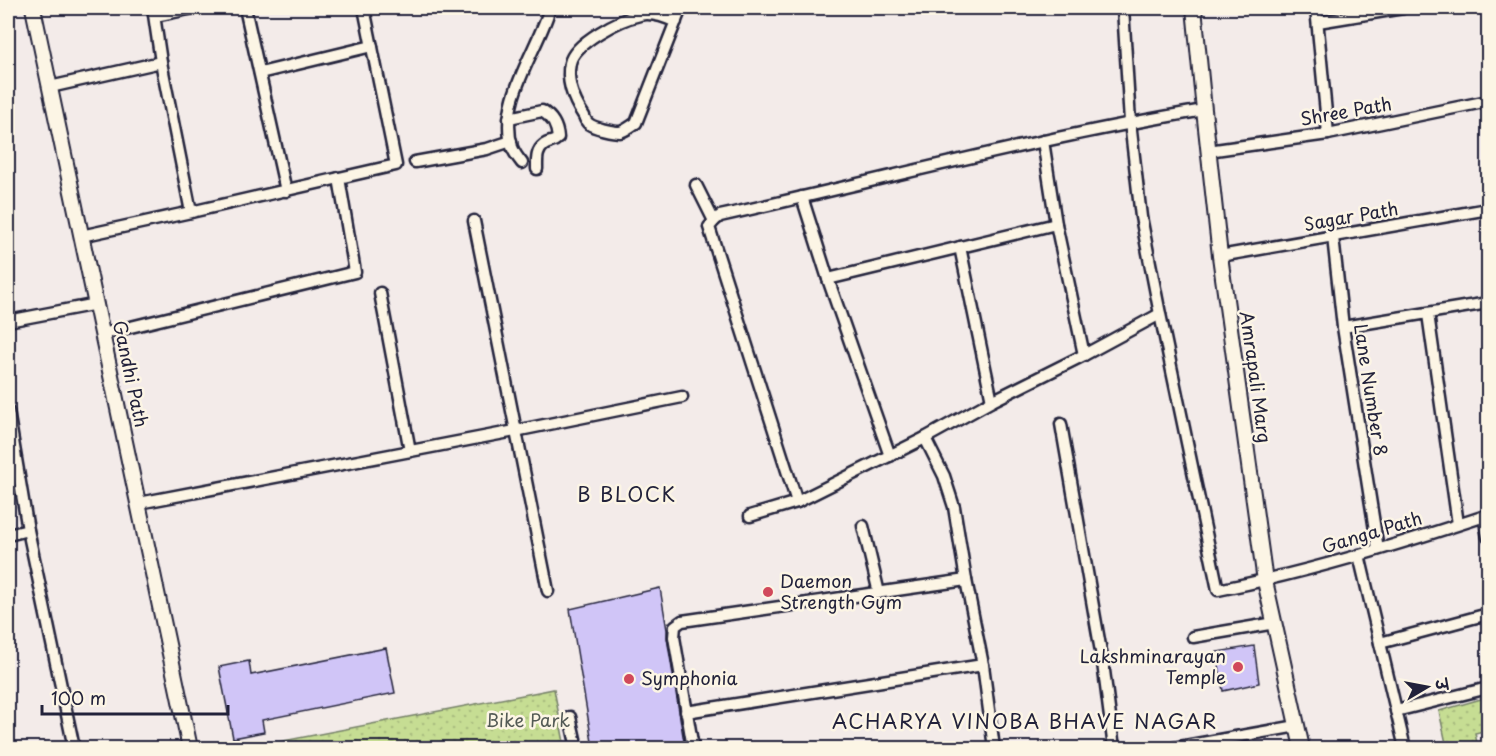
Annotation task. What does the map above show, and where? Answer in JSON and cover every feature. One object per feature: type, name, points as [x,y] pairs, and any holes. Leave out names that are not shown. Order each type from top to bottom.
[{"type":"street","name":"Gandhi Path","points":[[33,8],[190,748]]},
{"type":"street","points":[[191,212],[161,62],[154,12],[194,8]]},
{"type":"street","points":[[245,8],[286,191]]},
{"type":"street","points":[[81,236],[396,165],[364,8]]},
{"type":"street","points":[[522,163],[513,149],[508,123],[516,84],[544,26],[550,8]]},
{"type":"street","points":[[676,22],[664,17],[642,14],[605,28],[573,53],[569,65],[570,82],[575,102],[589,124],[605,130],[622,132],[636,123],[676,22],[681,8]]},
{"type":"street","points":[[750,516],[797,502],[925,438],[1160,314],[1141,217],[1130,122],[1123,8]]},
{"type":"street","name":"Amrapali Marg","points":[[1194,8],[1220,256],[1265,581],[1302,748]]},
{"type":"street","points":[[1316,8],[1328,134]]},
{"type":"street","points":[[1318,22],[1403,8]]},
{"type":"street","points":[[260,73],[372,46]]},
{"type":"street","points":[[50,87],[161,62]]},
{"type":"street","name":"Shree Path","points":[[1208,151],[1328,134],[1488,101]]},
{"type":"street","points":[[797,502],[709,227],[714,221],[720,216],[1043,141],[1130,122],[1204,110]]},
{"type":"street","points":[[509,118],[542,111],[551,116],[558,131],[558,138],[544,145],[537,154],[537,169]]},
{"type":"street","points":[[415,162],[487,149],[511,141]]},
{"type":"street","points":[[1043,141],[1056,224],[1084,355]]},
{"type":"street","points":[[102,334],[355,272],[339,178]]},
{"type":"street","points":[[696,185],[714,221]]},
{"type":"street","points":[[802,197],[890,456]]},
{"type":"street","name":"Sagar Path","points":[[1220,256],[1488,208]]},
{"type":"street","points":[[474,221],[548,591]]},
{"type":"street","points":[[828,279],[1056,224]]},
{"type":"street","name":"Lane Number 8","points":[[1333,237],[1343,327],[1378,549]]},
{"type":"street","points":[[960,247],[992,401]]},
{"type":"street","points":[[380,293],[410,451]]},
{"type":"street","points":[[1343,327],[1488,303]]},
{"type":"street","points":[[8,321],[97,304]]},
{"type":"street","name":"Ganga Path","points":[[1160,314],[1218,590],[1265,581],[1486,516]]},
{"type":"street","points":[[1428,314],[1458,524]]},
{"type":"street","points":[[139,503],[682,397]]},
{"type":"street","points":[[8,411],[28,530],[74,748]]},
{"type":"street","points":[[1061,424],[1103,663],[1114,748]]},
{"type":"street","points":[[925,438],[944,476],[954,507],[983,665],[994,748]]},
{"type":"street","points":[[1486,516],[1488,537]]},
{"type":"street","points":[[864,526],[879,593]]},
{"type":"street","points":[[8,535],[28,530]]},
{"type":"street","points":[[1359,555],[1404,748]]},
{"type":"street","points":[[693,748],[674,637],[675,626],[682,621],[966,580]]},
{"type":"street","points":[[1380,643],[1488,614]]},
{"type":"street","points":[[1193,638],[1275,623]]},
{"type":"street","points":[[686,712],[983,665]]},
{"type":"street","points":[[1396,711],[1488,688]]},
{"type":"street","points":[[570,717],[577,748]]},
{"type":"street","points":[[1177,748],[1297,726]]},
{"type":"green space","name":"Bike Park","points":[[554,689],[565,748],[247,748]]},
{"type":"green space","points":[[1488,697],[1488,730],[1475,733],[1478,748],[1447,748],[1439,711]]},
{"type":"building","name":"Symphonia","points":[[660,588],[685,748],[593,748],[570,609]]},
{"type":"building","name":"Lakshminarayan Temple","points":[[1254,646],[1259,683],[1223,691],[1217,652]]},
{"type":"building","points":[[386,648],[395,693],[262,720],[264,732],[233,738],[219,667],[249,661],[251,675]]},
{"type":"place","name":"Daemon Strength Gym","points":[[768,592]]},
{"type":"place","name":"Lakshminarayan Temple","points":[[1238,667]]},
{"type":"place","name":"Symphonia","points":[[629,679]]},
{"type":"district","name":"B BLOCK","points":[[627,495]]},
{"type":"district","name":"ACHARYA VINOBA BHAVE NAGAR","points":[[1025,722]]}]
